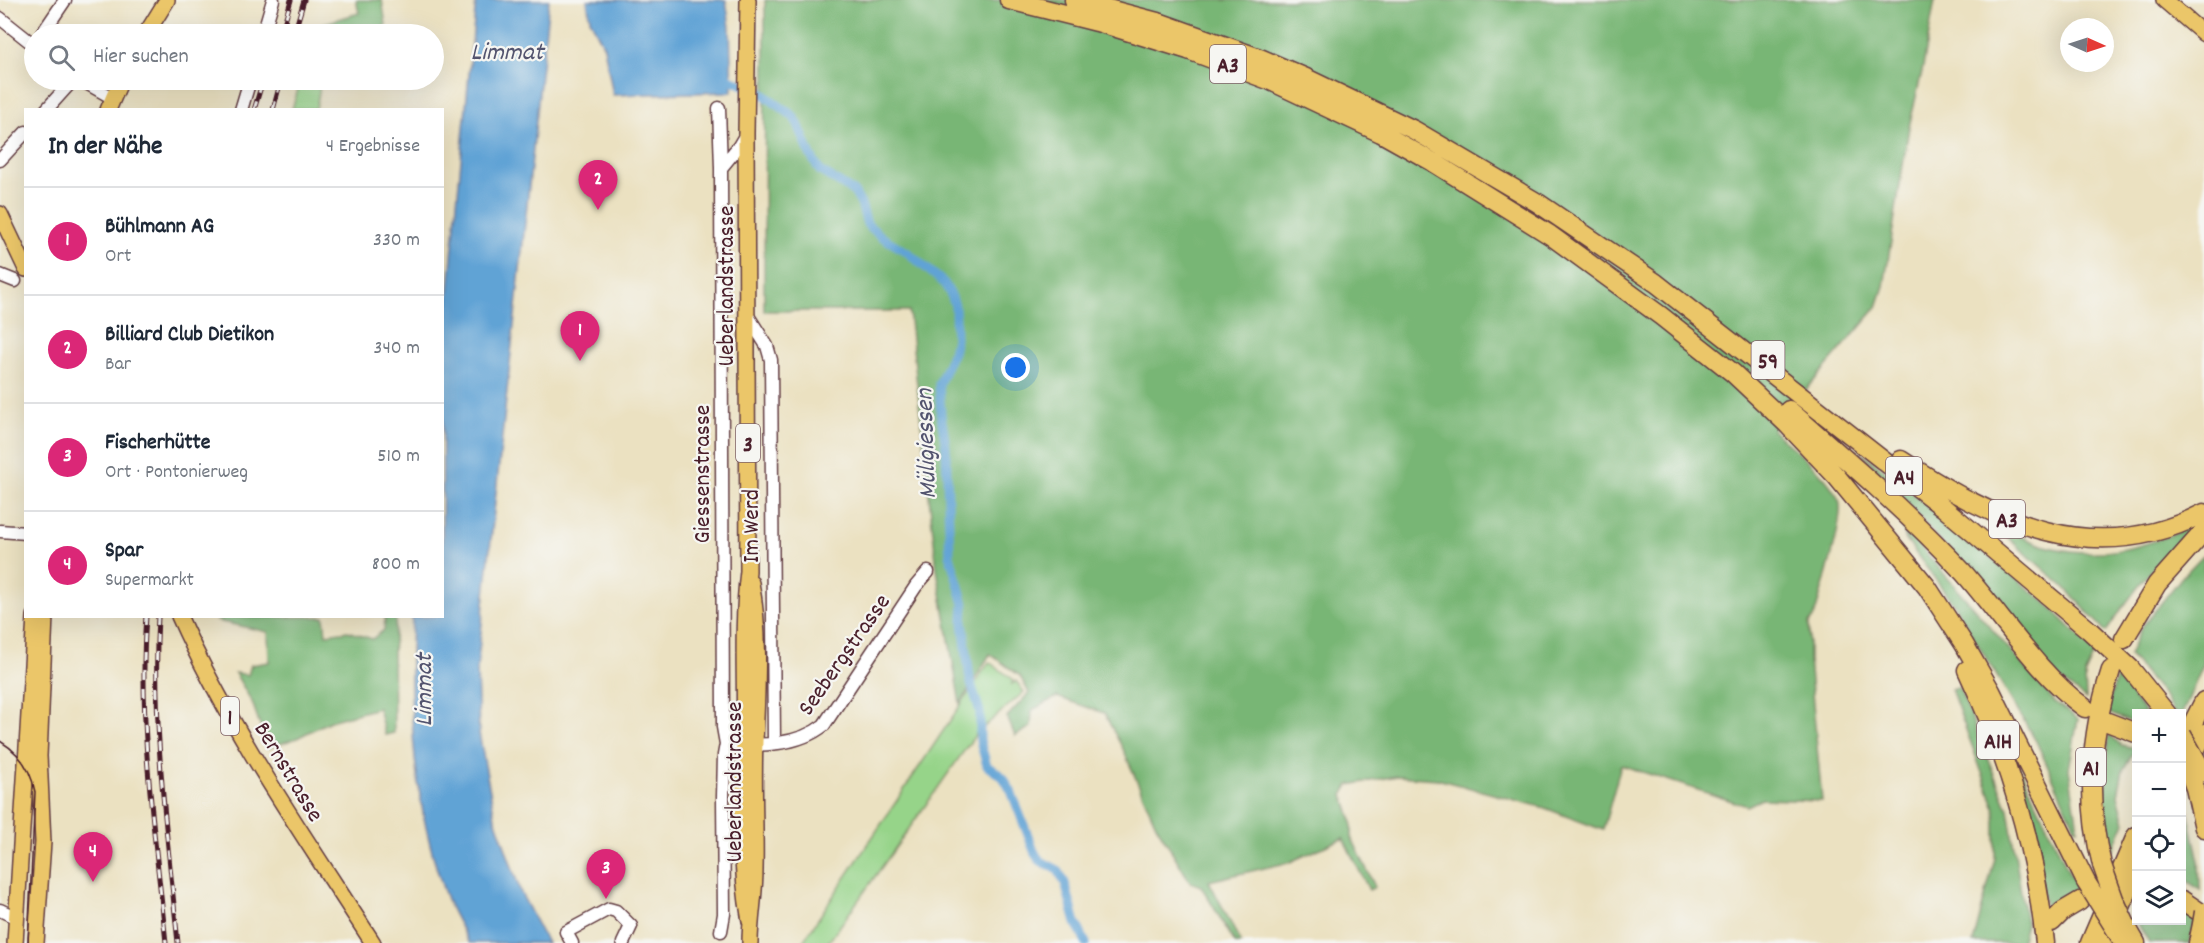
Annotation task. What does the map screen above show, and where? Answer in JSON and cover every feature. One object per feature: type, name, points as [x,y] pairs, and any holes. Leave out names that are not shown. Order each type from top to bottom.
[{"type":"highway","name":"A3","points":[[1009,0],[1143,35],[1233,66],[1308,97],[1434,162],[1452,167],[1552,230],[1665,310],[1747,375],[1859,471],[1922,529],[1971,582],[2048,675],[2085,708]]},
{"type":"highway","name":"A3","points":[[1074,0],[1161,23],[1205,38],[1306,78],[1376,110],[1447,148],[1538,203],[1684,304]]},
{"type":"highway","name":"A4","points":[[1434,162],[1550,235],[1661,316],[1733,373],[1825,464],[1869,514],[1939,605],[1991,690],[2086,882],[2130,939]]},
{"type":"highway","name":"A4","points":[[1684,304],[1953,515],[2062,606],[2130,668],[2163,709]]},
{"type":"highway","name":"59","points":[[1684,304],[1700,310],[1834,411]]},
{"type":"highway","name":"A3","points":[[1834,411],[1901,460],[1948,489],[1998,515],[2040,531],[2093,539],[2124,538],[2166,529],[2204,513]]},
{"type":"highway","points":[[2124,639],[2157,584],[2204,531]]},
{"type":"highway","name":"A1H","points":[[1912,572],[1967,670],[2004,755],[2031,850],[2045,943]]},
{"type":"highway","points":[[2103,644],[2156,709]]},
{"type":"highway","name":"A1","points":[[2111,670],[2099,712],[2091,760],[2092,807],[2102,865],[2130,939]]},
{"type":"highway","points":[[2186,735],[2204,701]]},
{"type":"highway","points":[[2105,721],[2132,731]]},
{"type":"highway","points":[[2196,778],[2204,733]]},
{"type":"highway","points":[[2186,749],[2196,778],[2204,828]]},
{"type":"highway","points":[[2186,761],[2196,778]]},
{"type":"highway","points":[[2090,943],[2132,845]]},
{"type":"highway","points":[[2106,943],[2132,881]]},
{"type":"highway","points":[[2052,922],[2063,911],[2080,901]]},
{"type":"highway","points":[[2186,904],[2203,917],[2198,943]]},
{"type":"main road","points":[[152,24],[167,0]]},
{"type":"main road","name":"Ueberlandstrasse","points":[[748,0],[746,67],[748,571],[743,609],[755,870],[750,943]]},
{"type":"main road","points":[[2164,0],[2204,34]]},
{"type":"main road","points":[[110,104],[117,90]]},
{"type":"main road","points":[[0,214],[24,264]]},
{"type":"main road","points":[[15,943],[35,618]]},
{"type":"main road","points":[[36,943],[43,842],[39,756],[45,618]]},
{"type":"main road","name":"Bernstrasse","points":[[180,618],[213,686],[245,741],[313,852],[373,943]]},
{"type":"street","points":[[49,24],[65,0]]},
{"type":"street","points":[[266,24],[273,0]]},
{"type":"street","points":[[0,18],[24,37]]},
{"type":"street","points":[[48,108],[64,90]]},
{"type":"street","points":[[93,90],[110,104]]},
{"type":"street","points":[[242,108],[247,90]]},
{"type":"street","name":"Giessenstrasse","points":[[719,108],[723,727],[726,744],[723,797],[724,914],[721,931]]},
{"type":"street","points":[[721,168],[739,146],[746,133]]},
{"type":"street","points":[[0,160],[24,134]]},
{"type":"street","points":[[0,275],[15,281]]},
{"type":"street","name":"Im Werd","points":[[748,316],[767,346],[771,360],[774,743]]},
{"type":"street","points":[[0,531],[24,533]]},
{"type":"street","name":"Seebergstrasse","points":[[749,744],[774,743],[811,735],[824,725],[916,586],[928,572]]},
{"type":"street","points":[[726,744],[749,744]]},
{"type":"street","points":[[572,943],[566,932],[609,909],[616,910],[631,926],[624,943]]},
{"type":"street","points":[[0,910],[17,918]]},
{"type":"green space","points":[[356,0],[382,0],[386,24],[322,24],[359,13]]},
{"type":"green space","points":[[765,0],[1935,0],[1909,127],[1884,286],[1877,307],[1772,430],[1819,471],[1839,500],[1839,522],[1831,557],[1814,617],[1809,623],[1809,660],[1822,801],[1762,799],[1747,806],[1621,765],[1603,830],[1545,808],[1437,779],[1397,776],[1349,785],[1343,795],[1352,820],[1352,838],[1375,887],[1369,890],[1343,838],[1290,862],[1209,881],[1241,943],[1235,943],[1201,886],[1190,882],[1156,825],[1123,749],[1104,713],[1057,697],[1032,710],[1031,727],[1015,736],[1007,717],[1029,693],[1020,676],[990,654],[960,704],[937,570],[909,311],[764,311]]},
{"type":"green space","points":[[298,90],[319,90],[316,108],[292,108]]},
{"type":"green space","points":[[1856,447],[2046,603],[2095,652],[2085,674],[2086,699],[2057,677]]},
{"type":"green space","points":[[1986,519],[2044,546],[2089,552],[2122,550],[2188,528],[2189,530],[2144,579],[2106,632],[2063,586]]},
{"type":"green space","points":[[1901,524],[2055,702],[2078,719],[2069,769],[2078,828],[2075,827],[2036,741],[1953,603],[1906,540]]},
{"type":"green space","points":[[2204,554],[2204,663],[2184,709],[2172,709],[2165,697],[2129,655],[2141,628],[2182,577]]},
{"type":"green space","points":[[218,618],[324,618],[326,634],[348,631],[372,639],[384,630],[385,618],[396,618],[393,652],[394,733],[385,735],[378,708],[330,721],[297,738],[268,748],[252,702],[235,673],[248,675],[251,665],[269,662],[268,632],[217,621]]},
{"type":"green space","points":[[989,662],[1014,680],[1011,685],[1016,681],[1024,692],[976,734],[828,943],[802,943]]},
{"type":"green space","points":[[2117,677],[2142,709],[2132,709],[2132,722],[2106,712]]},
{"type":"green space","points":[[1959,687],[2008,809],[2026,924],[2021,943],[1973,943],[1995,858],[1995,808],[1951,689]]},
{"type":"green space","points":[[1990,705],[2077,889],[2046,907]]},
{"type":"green space","points":[[2109,734],[2121,745],[2132,747],[2132,755],[2123,770],[2118,795],[2125,822],[2112,852],[2103,826]]},
{"type":"green space","points":[[2188,812],[2199,861],[2200,890],[2186,880],[2186,818]]},
{"type":"green space","points":[[2186,913],[2195,919],[2190,943],[2149,943],[2139,925],[2186,925]]},
{"type":"water","name":"Limmat","points":[[476,0],[549,0],[477,670],[479,733],[495,818],[521,893],[547,943],[469,943],[448,902],[436,867],[420,797],[412,726],[412,618],[444,618],[444,341]]},
{"type":"water","points":[[587,0],[726,0],[730,27],[732,92],[613,95],[604,47],[590,19]]},
{"type":"waterway","name":"Müligiessen","points":[[723,73],[727,78],[759,91],[793,116],[820,171],[854,192],[861,204],[867,224],[882,237],[907,252],[944,283],[952,297],[955,306],[956,339],[939,384],[946,447],[950,556],[964,604],[963,622],[970,680],[980,712],[980,741],[987,766],[1003,777],[1011,791],[1039,860],[1058,870],[1065,883],[1076,923],[1086,943]]},
{"type":"tram line","points":[[0,741],[24,762],[35,792],[28,943]]},
{"type":"railway","points":[[284,24],[291,0]]},
{"type":"railway","points":[[297,24],[304,0]]},
{"type":"railway","points":[[255,108],[260,90]]},
{"type":"railway","points":[[274,108],[278,90]]},
{"type":"railway","points":[[146,618],[144,698],[146,739],[166,943]]},
{"type":"railway","points":[[158,618],[159,739],[178,943]]},
{"type":"place","name":"Billiard Club Dietikon","points":[[598,210]]},
{"type":"place","name":"Bühlmann AG","points":[[580,361]]},
{"type":"place","name":"Spar","points":[[93,882]]},
{"type":"place","name":"Fischerhütte","points":[[606,899]]}]
